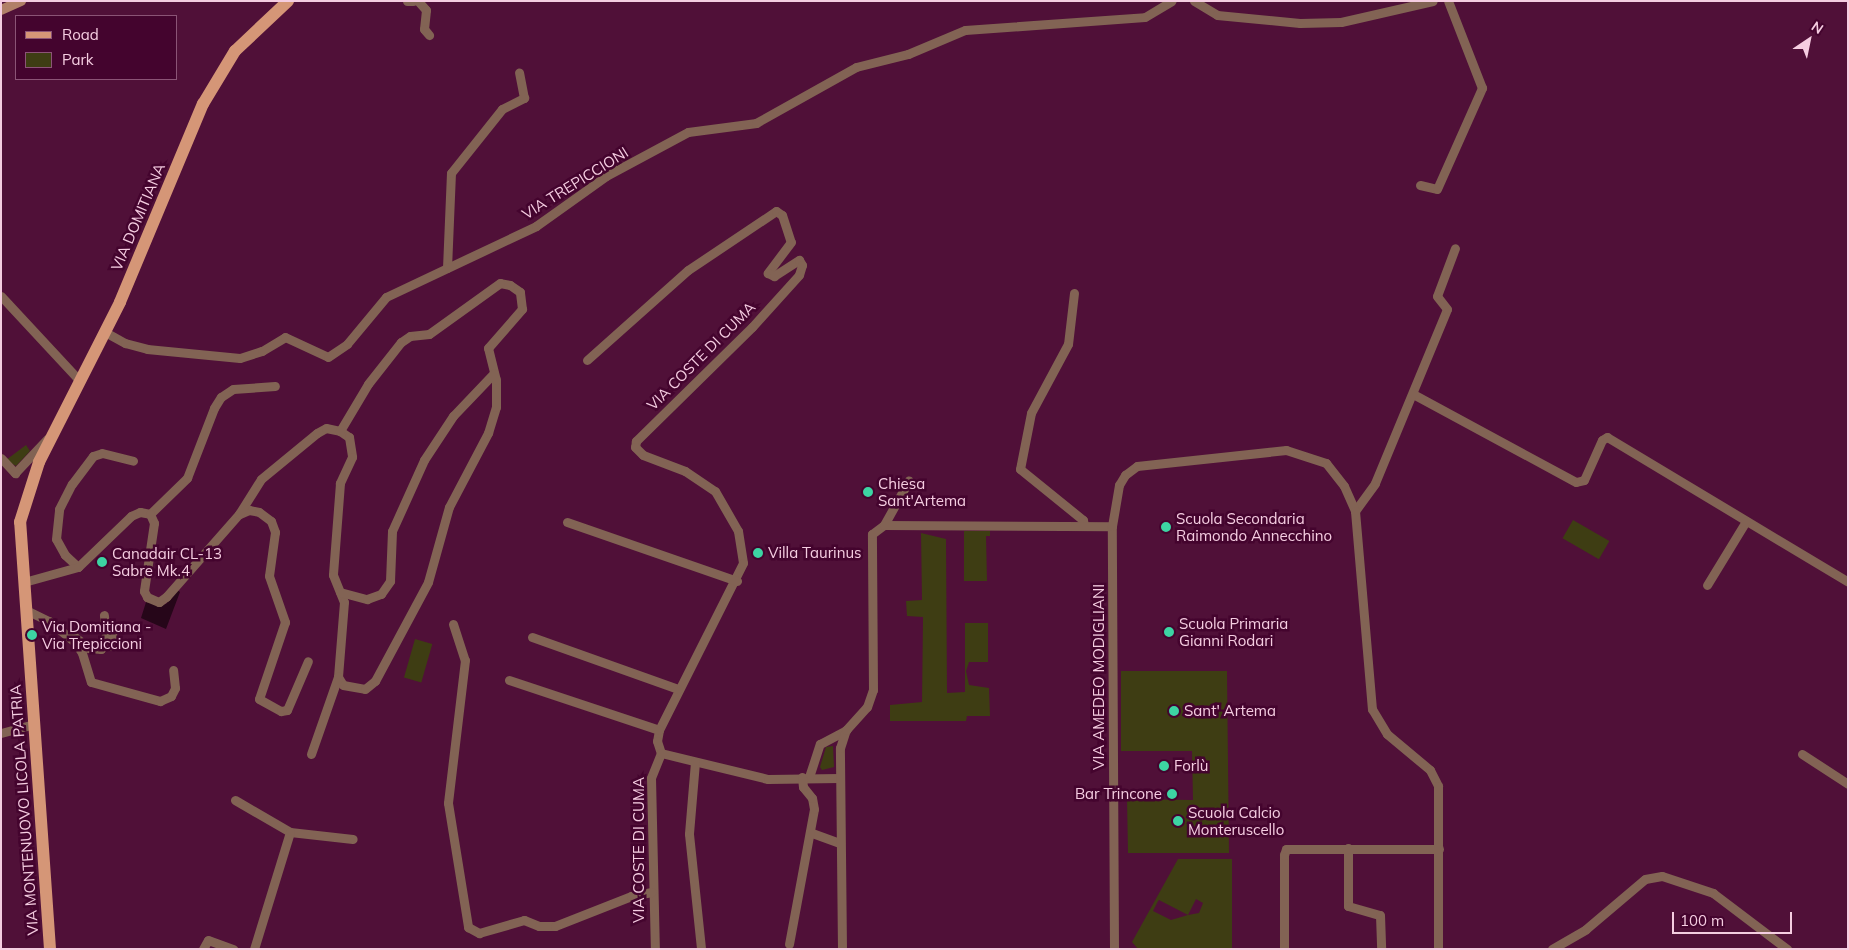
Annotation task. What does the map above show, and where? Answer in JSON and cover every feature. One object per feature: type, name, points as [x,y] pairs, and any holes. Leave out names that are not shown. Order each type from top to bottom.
[{"type":"main road","name":"VIA DOMITIANA","points":[[39,462],[105,332],[203,104],[235,51],[288,1]]},
{"type":"main road","name":"VIA MONTENUOVO LICOLA PATRIA","points":[[39,462],[20,522],[50,949]]},
{"type":"street","points":[[1,10],[21,1]]},
{"type":"street","points":[[407,1],[412,1]]},
{"type":"street","points":[[418,1],[426,10],[424,29],[429,35]]},
{"type":"street","name":"VIA TREPICCIONI","points":[[105,332],[125,343],[147,349],[240,358],[262,351],[285,336],[328,357],[347,344],[386,297],[536,226],[606,176],[688,132],[756,123],[856,67],[908,54],[965,30],[1144,17],[1172,1]]},
{"type":"street","points":[[1194,1],[1217,15],[1300,23],[1341,22],[1433,1]]},
{"type":"street","points":[[1420,185],[1437,189],[1482,88],[1448,1]]},
{"type":"street","points":[[447,268],[451,173],[502,109],[524,98],[519,72]]},
{"type":"street","name":"VIA COSTE DI CUMA","points":[[587,360],[688,270],[776,211],[782,215],[792,242],[768,272],[774,276],[799,260],[802,265],[799,275],[752,327],[636,441],[635,447],[643,455],[685,471],[719,495],[738,531],[743,563],[737,581],[678,689],[657,741],[661,753],[651,778],[654,949]]},
{"type":"street","points":[[1355,511],[1375,483],[1447,309],[1437,296],[1455,248]]},
{"type":"street","points":[[338,677],[343,685],[356,690],[365,689],[375,681],[428,582],[450,507],[488,433],[496,407],[494,372],[488,348],[491,341],[522,309],[524,302],[520,292],[510,285],[500,283],[429,334],[410,336],[401,342],[368,384],[340,431]]},
{"type":"street","points":[[1074,294],[1068,344],[1031,413],[1020,469],[1083,520],[1084,525]]},
{"type":"street","points":[[1,296],[80,381]]},
{"type":"street","points":[[340,592],[367,599],[381,594],[390,581],[392,531],[424,460],[453,416],[494,372]]},
{"type":"street","points":[[150,514],[187,478],[214,408],[222,397],[233,389],[276,386]]},
{"type":"street","points":[[1413,394],[1576,482],[1584,480],[1602,440],[1607,437],[1848,582]]},
{"type":"street","points":[[150,514],[154,523],[144,591],[147,597],[159,602],[240,514],[261,479],[316,433],[326,428],[340,431],[349,437],[352,457],[340,483],[333,575],[344,602],[338,677],[311,754]]},
{"type":"street","points":[[1,458],[15,473],[54,431]]},
{"type":"street","name":"VIA AMEDEO MODIGLIANI","points":[[1114,949],[1112,526],[1116,496],[1125,475],[1137,466],[1286,450],[1326,463],[1344,486],[1355,511],[1372,709],[1381,726],[1397,742],[1426,764],[1436,780],[1439,849],[1438,949]]},
{"type":"street","points":[[78,567],[65,555],[56,539],[59,510],[72,484],[93,456],[102,453],[133,461]]},
{"type":"street","points":[[884,525],[909,480]]},
{"type":"street","points":[[240,514],[249,510],[259,512],[271,521],[275,532],[269,576],[285,622],[259,699],[281,711],[287,710],[308,661]]},
{"type":"street","points":[[24,582],[78,567],[131,516],[140,512],[150,514]]},
{"type":"street","points":[[1707,585],[1746,521]]},
{"type":"street","points":[[567,522],[737,581]]},
{"type":"street","points":[[842,949],[840,748],[846,730],[871,699],[871,538],[875,530],[884,525],[1112,526]]},
{"type":"street","points":[[26,610],[63,632],[79,638],[89,648],[101,649],[106,635],[104,615]]},
{"type":"street","points":[[453,624],[465,660],[448,803],[468,928],[479,933],[524,920],[539,926],[555,926],[632,896],[652,892]]},
{"type":"street","points":[[82,653],[96,656],[104,653],[111,645],[114,628]]},
{"type":"street","points":[[63,632],[82,653],[91,682],[160,701],[171,696],[176,688],[173,670]]},
{"type":"street","points":[[532,637],[678,689]]},
{"type":"street","points":[[509,680],[660,730]]},
{"type":"street","points":[[1,733],[34,724]]},
{"type":"street","points":[[790,944],[812,832],[814,809],[812,798],[803,787],[818,748],[826,739],[846,730]]},
{"type":"street","points":[[826,739],[834,740],[840,748]]},
{"type":"street","points":[[661,753],[768,779],[806,777],[840,782]]},
{"type":"street","points":[[1802,754],[1848,784]]},
{"type":"street","points":[[695,762],[689,834],[701,949]]},
{"type":"street","points":[[235,800],[290,832],[353,839]]},
{"type":"street","points":[[254,949],[290,832]]},
{"type":"street","points":[[812,832],[840,843]]},
{"type":"street","points":[[1348,848],[1348,906],[1354,910],[1375,911],[1380,915],[1381,949]]},
{"type":"street","points":[[1284,949],[1284,855],[1286,849],[1439,849]]},
{"type":"street","points":[[1552,949],[1586,929],[1645,879],[1662,876],[1713,893],[1788,949]]},
{"type":"street","points":[[203,949],[208,940],[232,949]]},
{"type":"green space","points":[[26,445],[30,451],[16,466],[6,460]]},
{"type":"green space","points":[[1573,520],[1609,541],[1599,559],[1562,538]]},
{"type":"green space","points":[[964,531],[990,531],[990,536],[986,536],[987,581],[964,581]]},
{"type":"green space","points":[[921,533],[946,539],[947,693],[965,692],[965,623],[988,623],[988,662],[969,662],[966,671],[969,685],[989,688],[990,716],[967,716],[966,721],[890,721],[890,705],[922,702],[923,617],[907,616],[906,601],[922,600]]},
{"type":"green space","points":[[415,639],[432,644],[421,682],[404,677]]},
{"type":"green space","points":[[1121,671],[1227,671],[1229,853],[1128,853],[1127,799],[1193,800],[1192,751],[1121,751]]},
{"type":"green space","points":[[833,746],[834,767],[822,770],[820,767],[826,747]]},
{"type":"green space","points":[[1178,859],[1232,859],[1232,948],[1138,949],[1132,942]],"holes":[[[1196,899],[1203,903],[1199,913],[1188,915]],[[1159,900],[1188,915],[1171,920],[1153,911]]]},
{"type":"shaded area","points":[[177,590],[180,592],[166,629],[141,618],[147,599],[154,605],[166,604]]},
{"type":"place","name":"Chiesa Sant'Artema","points":[[868,492]]},
{"type":"place","name":"Scuola Secondaria Raimondo Annecchino","points":[[1166,527]]},
{"type":"place","name":"Villa Taurinus","points":[[758,553]]},
{"type":"place","name":"Canadair CL-13 Sabre Mk.4","points":[[102,562]]},
{"type":"place","name":"Scuola Primaria Gianni Rodari","points":[[1169,632]]},
{"type":"place","name":"Via Domitiana - Via Trepiccioni","points":[[32,635]]},
{"type":"place","name":"Sant' Artema","points":[[1174,711]]},
{"type":"place","name":"Forlù","points":[[1164,766]]},
{"type":"place","name":"Bar Trincone","points":[[1172,794]]},
{"type":"place","name":"Scuola Calcio Monteruscello","points":[[1178,821]]}]
